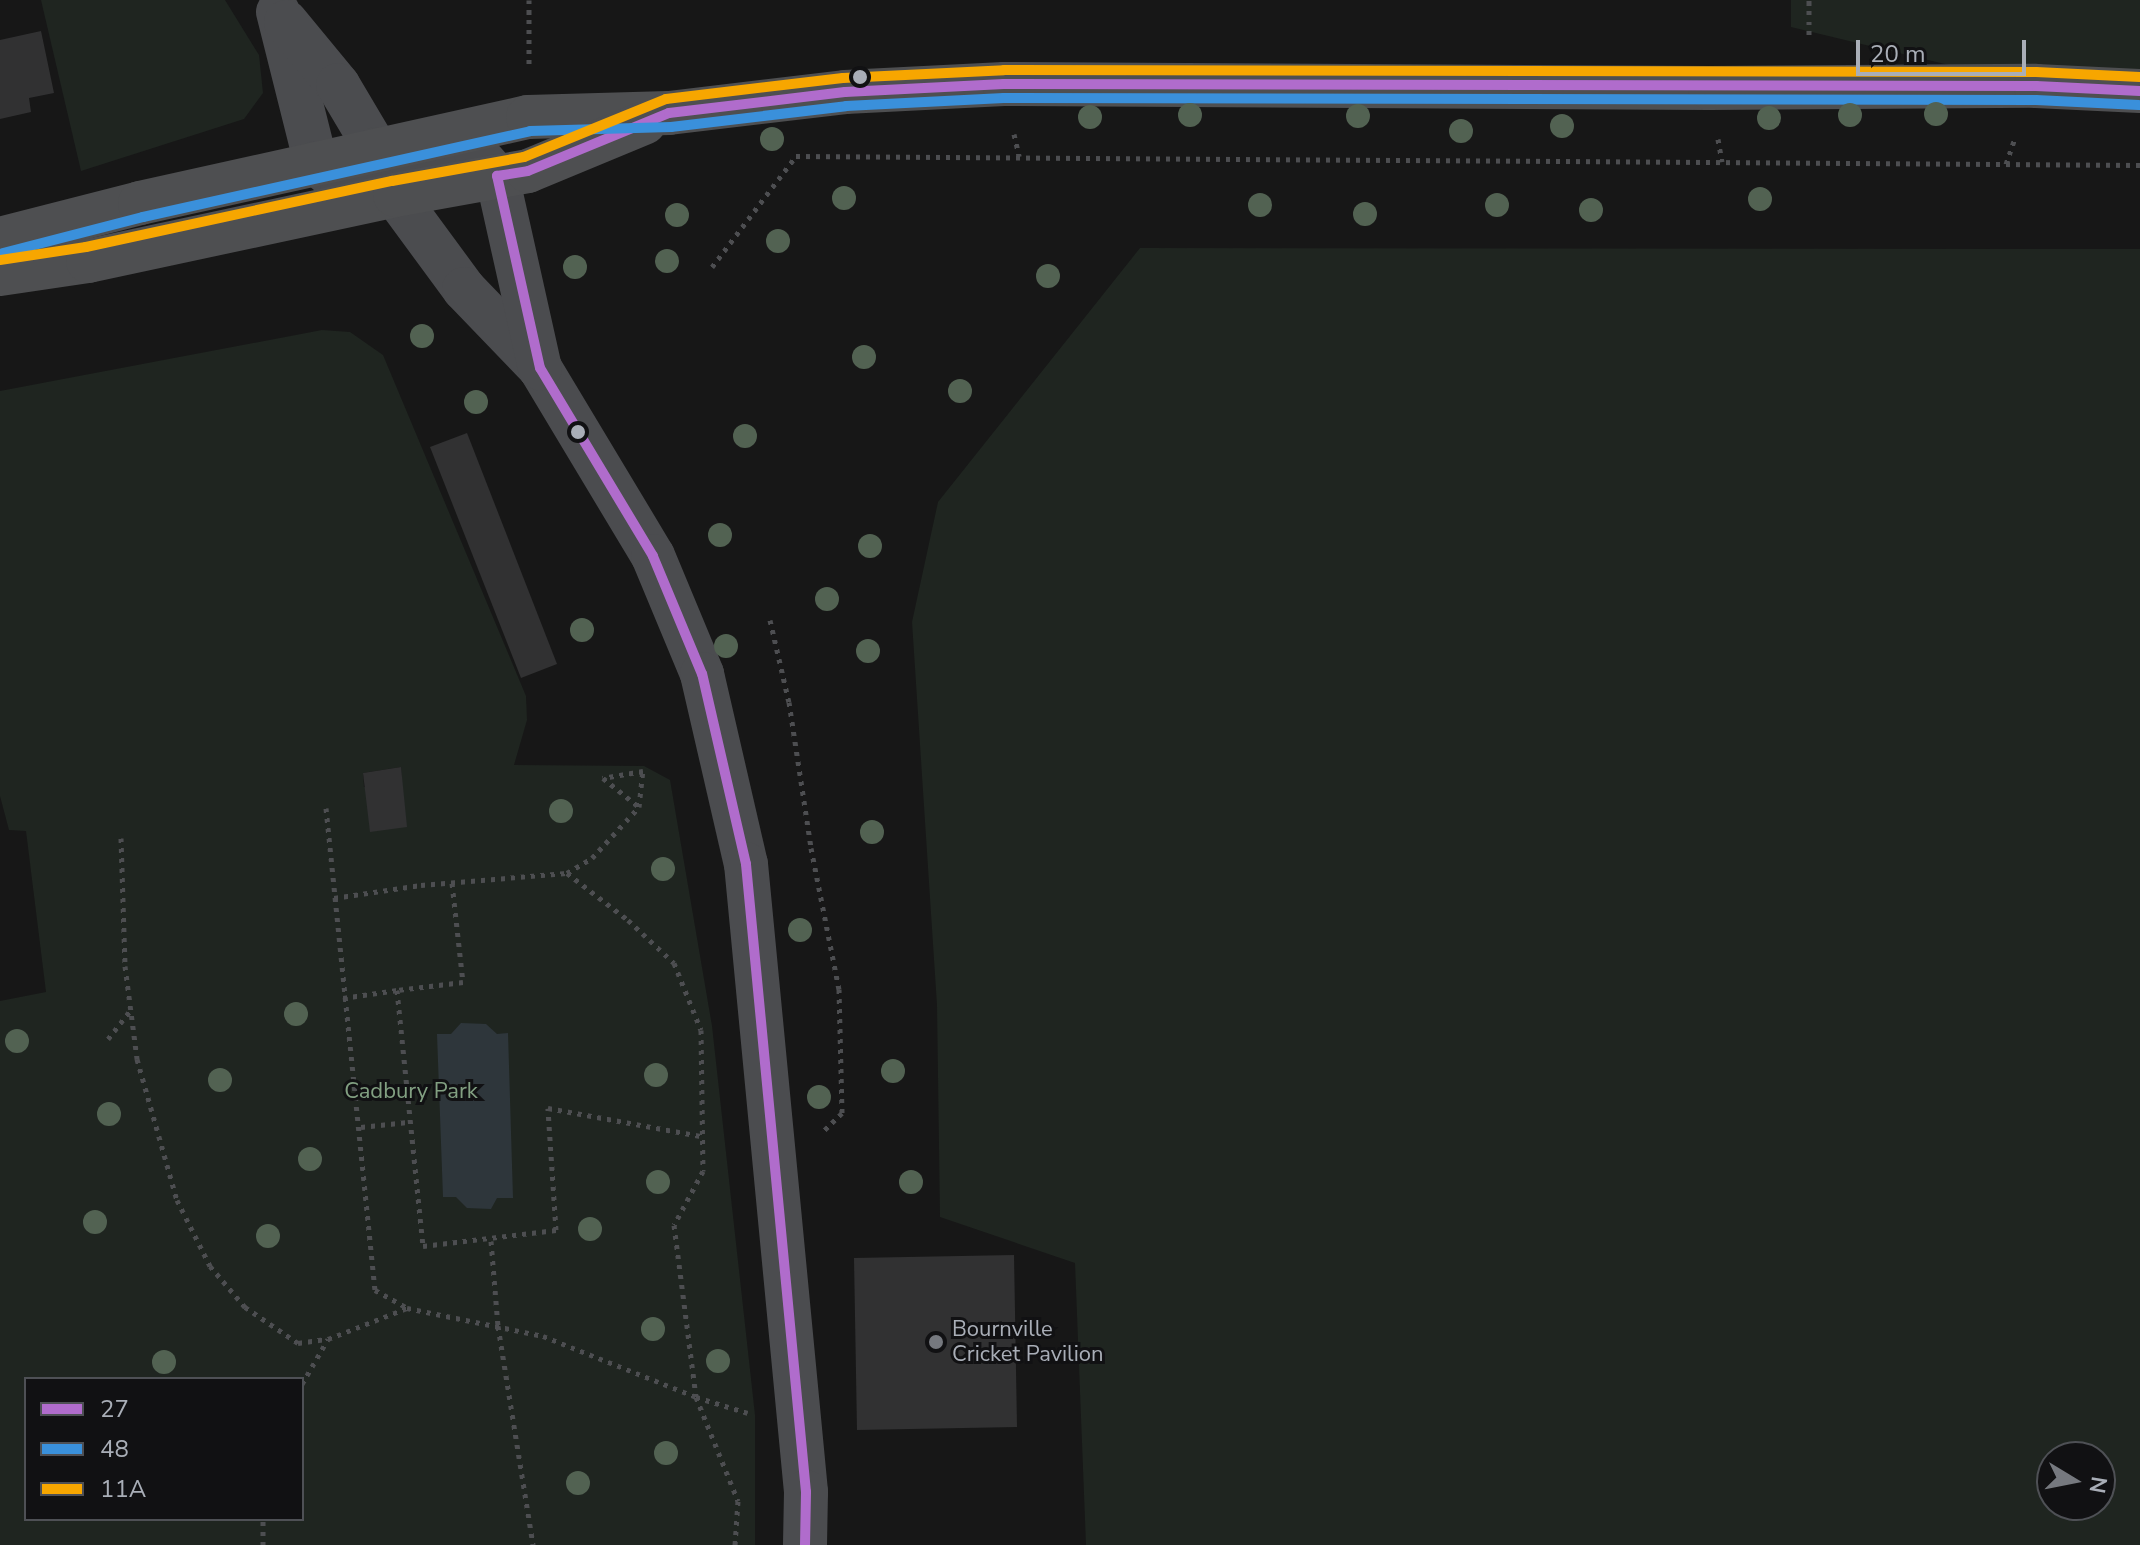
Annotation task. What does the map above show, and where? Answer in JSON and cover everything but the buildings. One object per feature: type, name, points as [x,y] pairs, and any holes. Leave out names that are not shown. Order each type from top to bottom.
[{"type":"highway","points":[[0,239],[376,149],[528,117],[669,113],[845,92],[1004,84],[1710,88],[2036,86],[2140,91]]},
{"type":"highway","points":[[0,274],[88,261],[395,195],[528,171],[669,113]]},
{"type":"street","points":[[275,6],[338,85],[376,149],[413,164],[476,153],[497,176],[540,368]]},
{"type":"street","points":[[275,6],[316,163],[342,185],[373,181],[395,195],[464,289],[540,368],[653,556],[702,674],[746,864],[778,1173],[806,1492],[805,1545]]},
{"type":"path","points":[[529,0],[529,77]]},
{"type":"path","points":[[1809,0],[1809,39]]},
{"type":"path","points":[[712,267],[796,156],[2140,165]]},
{"type":"path","points":[[770,620],[789,702],[811,848],[839,989],[842,1098],[842,1113],[778,1173]]},
{"type":"path","points":[[334,898],[567,873],[592,858],[639,807],[643,771],[603,778],[639,807]]},
{"type":"path","points":[[326,808],[343,998],[361,1127],[375,1290],[407,1308],[543,1336],[696,1397],[755,1415]]},
{"type":"path","points":[[121,838],[125,966],[137,1059],[154,1131],[177,1200],[210,1266],[245,1307],[298,1343],[328,1339],[407,1308]]},
{"type":"path","points":[[567,873],[628,920],[674,963],[701,1030],[700,1136],[703,1171],[674,1225],[696,1397],[738,1501],[735,1545]]},
{"type":"path","points":[[343,998],[463,982],[452,883]]},
{"type":"path","points":[[397,990],[423,1246],[491,1241],[556,1230],[548,1108],[700,1136]]},
{"type":"path","points":[[108,1039],[131,1010]]},
{"type":"path","points":[[361,1127],[408,1122]]},
{"type":"path","points":[[491,1241],[498,1326],[533,1545]]},
{"type":"path","points":[[304,1381],[328,1339]]},
{"type":"path","points":[[263,1521],[263,1545]]},
{"type":"green space","points":[[41,0],[225,0],[259,55],[263,93],[244,119],[81,171]]},
{"type":"green space","points":[[1791,0],[2140,0],[2140,91],[2036,86],[1791,27]]},
{"type":"green space","points":[[1140,248],[2140,249],[2140,1545],[1086,1545],[1075,1263],[940,1217],[937,1005],[912,622],[938,502]]},
{"type":"green space","name":"Cadbury Park","points":[[322,330],[350,332],[383,355],[526,696],[527,720],[514,765],[644,766],[670,780],[712,1026],[755,1415],[755,1545],[0,1545],[0,1001],[46,992],[26,831],[9,830],[0,796],[0,391]],"holes":[[[401,767],[402,783],[364,787],[363,773]]]},
{"type":"shaded area","points":[[461,1023],[486,1024],[497,1034],[508,1033],[513,1198],[497,1198],[491,1209],[467,1208],[456,1197],[443,1197],[437,1034],[451,1034]]},
{"type":"transit line","name":"11A","points":[[0,260],[86,247],[392,181],[524,157],[666,99],[843,78],[1004,70],[2036,72],[2140,77]]},
{"type":"transit line","name":"27","points":[[805,1545],[806,1492],[746,864],[702,674],[653,556],[540,368],[497,176],[528,171],[669,113],[845,92],[1004,84],[2036,86],[2140,91]]},
{"type":"transit line","name":"48","points":[[3,253],[143,217],[530,131],[671,127],[846,106],[1004,98],[2036,100],[2139,105]]},
{"type":"place","name":"Bournville Cricket Pavilion","points":[[936,1342]]}]
